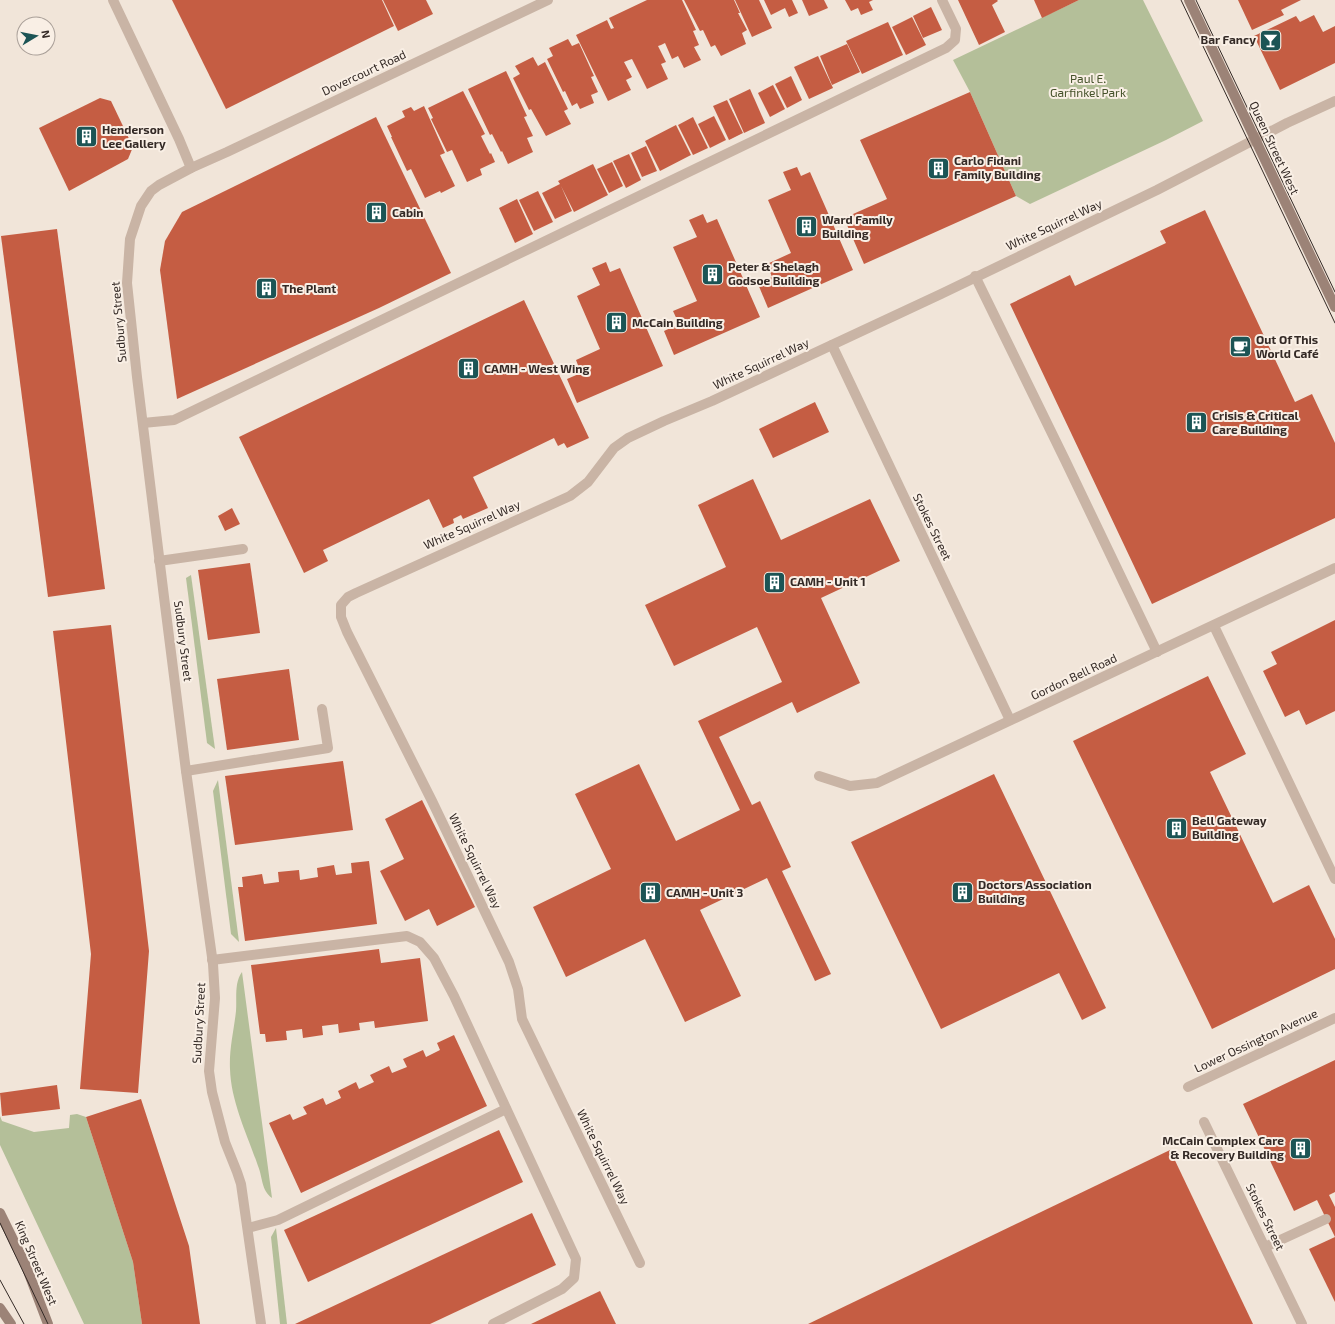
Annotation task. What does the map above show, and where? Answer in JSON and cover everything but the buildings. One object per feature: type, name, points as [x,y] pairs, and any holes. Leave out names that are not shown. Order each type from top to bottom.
[{"type":"main road","name":"Queen Street West","points":[[1189,0],[1335,307]]},
{"type":"main road","name":"King Street West","points":[[0,1213],[26,1266],[48,1324]]},
{"type":"main road","points":[[0,1308],[11,1324]]},
{"type":"street","points":[[114,0],[176,132],[191,168]]},
{"type":"street","name":"Dovercourt Road","points":[[191,168],[548,0]]},
{"type":"street","points":[[143,423],[174,420],[946,48],[955,40],[956,29],[942,0]]},
{"type":"street","name":"White Squirrel Way","points":[[640,1263],[522,1019],[518,989],[509,962],[432,801],[347,632],[341,617],[341,605],[348,597],[356,593],[570,496],[588,482],[614,448],[628,438],[832,345],[1157,190],[1255,139],[1335,101]]},
{"type":"street","name":"Sudbury Street","points":[[191,168],[159,185],[151,191],[141,206],[130,239],[127,283],[159,561],[216,998],[209,1071],[212,1092],[225,1142],[238,1172],[241,1184],[261,1324]]},
{"type":"street","points":[[975,276],[1066,460],[1157,652]]},
{"type":"street","name":"Stokes Street","points":[[832,345],[1010,720]]},
{"type":"street","points":[[159,561],[242,549]]},
{"type":"street","name":"Gordon Bell Road","points":[[819,776],[850,786],[877,783],[1335,568]]},
{"type":"street","points":[[1214,626],[1335,879]]},
{"type":"street","points":[[186,770],[328,748],[322,709]]},
{"type":"street","points":[[212,960],[407,936],[420,942],[434,958],[454,996],[576,1260],[574,1278],[562,1289],[492,1324]]},
{"type":"street","name":"Lower Ossington Avenue","points":[[1188,1087],[1335,1018]]},
{"type":"street","points":[[248,1228],[278,1220],[506,1109]]},
{"type":"street","name":"Stokes Street","points":[[1204,1122],[1302,1324]]},
{"type":"street","points":[[1265,1247],[1326,1219]]},
{"type":"green space","name":"Paul E. Garfinkel Park","points":[[1079,0],[1143,0],[1203,121],[1030,204],[1016,196],[970,92],[953,60]]},
{"type":"green space","points":[[191,575],[215,749],[207,743],[186,578]]},
{"type":"green space","points":[[218,780],[239,942],[231,934],[213,791]]},
{"type":"green space","points":[[242,972],[272,1198],[268,1195],[264,1188],[260,1170],[236,1106],[231,1081],[230,1054],[236,1011],[236,991],[239,976]]},
{"type":"green space","points":[[77,1114],[86,1117],[133,1262],[142,1324],[84,1324],[0,1145],[0,1116],[2,1121],[34,1132],[69,1128],[70,1115]]},
{"type":"green space","points":[[276,1228],[287,1324],[280,1324],[271,1237]]},
{"type":"tram line","points":[[1181,0],[1335,323]]},
{"type":"tram line","points":[[1196,0],[1335,292]]},
{"type":"tram line","points":[[0,1223],[48,1324]]},
{"type":"tram line","points":[[0,1280],[24,1324]]},
{"type":"place","name":"Bar Fancy","points":[[1271,40]]},
{"type":"place","name":"Henderson Lee Gallery","points":[[86,137]]},
{"type":"place","name":"Carlo Fidani Family Building","points":[[938,168]]},
{"type":"place","name":"Cabin","points":[[377,213]]},
{"type":"place","name":"Ward Family Building","points":[[807,227]]},
{"type":"place","name":"Peter & Shelagh Godsoe Building","points":[[713,274]]},
{"type":"place","name":"The Plant","points":[[266,289]]},
{"type":"place","name":"McCain Building","points":[[616,323]]},
{"type":"place","name":"Out Of This World Café","points":[[1240,347]]},
{"type":"place","name":"CAMH - West Wing","points":[[469,369]]},
{"type":"place","name":"Crisis & Critical Care Building","points":[[1196,423]]},
{"type":"place","name":"CAMH - Unit 1","points":[[774,582]]},
{"type":"place","name":"Bell Gateway Building","points":[[1176,828]]},
{"type":"place","name":"Doctors Association Building","points":[[963,892]]},
{"type":"place","name":"CAMH - Unit 3","points":[[650,893]]},
{"type":"place","name":"McCain Complex Care & Recovery Building","points":[[1300,1148]]}]
